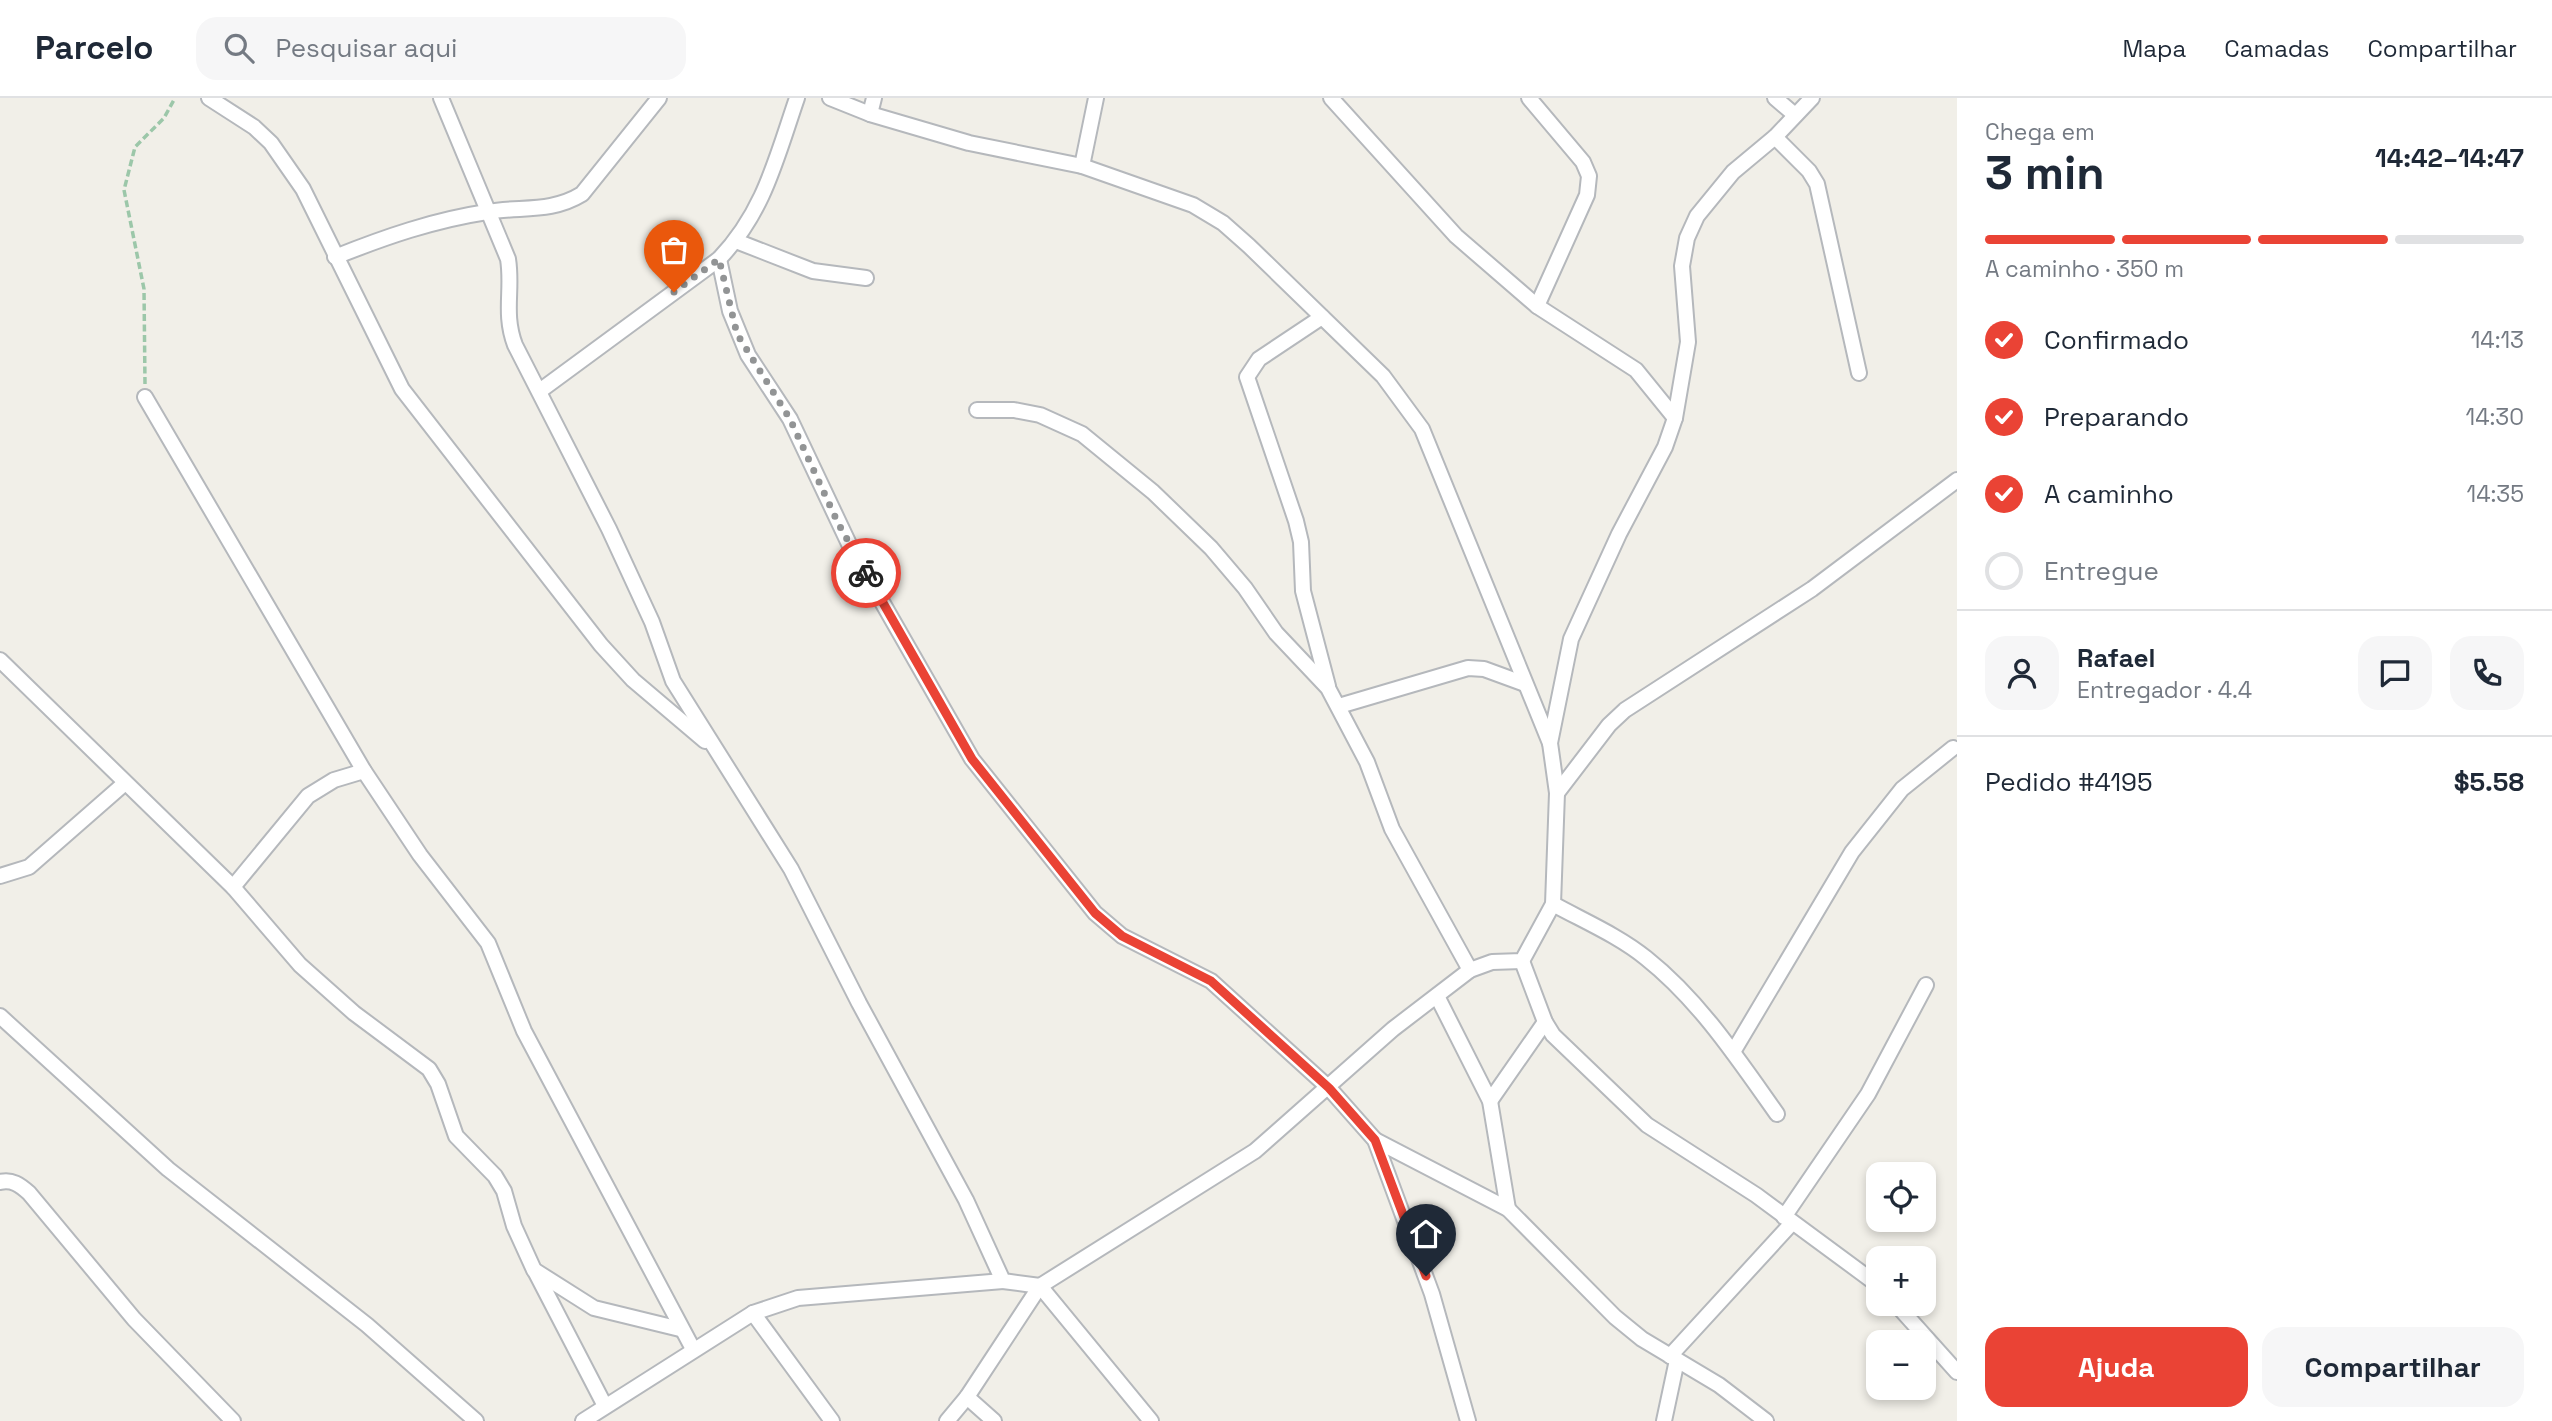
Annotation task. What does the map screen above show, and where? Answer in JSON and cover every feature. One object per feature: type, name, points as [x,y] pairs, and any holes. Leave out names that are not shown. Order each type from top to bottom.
[{"type":"street","points":[[209,98],[254,127],[271,143],[303,189],[402,389],[618,665],[714,748]]},
{"type":"street","points":[[441,98],[508,258],[511,279],[508,324],[522,360],[541,390],[652,622],[673,681],[791,869],[859,1003],[966,1200],[1003,1281]]},
{"type":"street","points":[[335,257],[416,227],[489,211],[546,209],[565,204],[582,194],[659,98]]},
{"type":"street","points":[[541,390],[719,259],[736,241],[755,213],[797,98]]},
{"type":"street","points":[[830,98],[870,114],[969,143],[1082,166],[1193,205],[1223,223],[1383,376],[1422,429],[1550,743],[1557,793],[1553,904],[1522,961],[1545,1022],[1567,1050],[1629,1111],[1866,1276]]},
{"type":"street","points":[[870,114],[874,98]]},
{"type":"street","points":[[1082,166],[1096,98]]},
{"type":"street","points":[[1331,98],[1456,236],[1537,306],[1636,370],[1675,418]]},
{"type":"street","points":[[1529,98],[1583,162],[1589,176],[1587,195],[1537,306]]},
{"type":"street","points":[[1775,98],[1795,115]]},
{"type":"street","points":[[1550,743],[1571,639],[1619,534],[1665,447],[1675,418],[1688,342],[1682,266],[1687,238],[1697,216],[1732,172],[1775,137],[1812,98]]},
{"type":"street","points":[[1775,137],[1810,170],[1817,184],[1859,373]]},
{"type":"street","points":[[736,241],[813,271],[866,278]]},
{"type":"street","points":[[719,259],[730,311],[748,355],[790,419],[850,546],[972,759],[1095,913],[1122,936],[1211,981],[1329,1088],[1375,1140],[1508,1209],[1615,1317],[1719,1385],[1766,1421]]},
{"type":"street","points":[[1322,317],[1259,359],[1247,377],[1296,521],[1301,542],[1303,590],[1328,688]]},
{"type":"street","points":[[145,397],[364,771],[420,855],[488,943],[524,1031],[693,1349]]},
{"type":"street","points":[[977,410],[1014,410],[1040,415],[1082,434],[1115,459],[1211,548],[1245,588],[1276,633],[1328,688],[1367,762],[1392,829],[1469,970]]},
{"type":"street","points":[[1557,793],[1609,725],[1625,710],[1812,589],[1957,480]]},
{"type":"street","points":[[0,660],[233,887],[300,965],[354,1013],[429,1069],[438,1084],[456,1136],[495,1176],[504,1191],[514,1226],[534,1270],[605,1406]]},
{"type":"street","points":[[1339,706],[1468,668],[1484,668],[1525,684]]},
{"type":"street","points":[[1733,1052],[1852,852],[1902,789],[1953,748]]},
{"type":"street","points":[[233,887],[308,796],[334,780],[364,771]]},
{"type":"street","points":[[0,876],[29,867],[125,783]]},
{"type":"street","points":[[1553,904],[1646,957],[1677,986],[1733,1052],[1777,1114]]},
{"type":"street","points":[[947,1421],[967,1397],[1040,1286],[1238,1162],[1329,1088],[1393,1029],[1469,970],[1492,962],[1522,961]]},
{"type":"street","points":[[1664,1421],[1674,1358],[1788,1220],[1868,1094],[1926,985]]},
{"type":"street","points":[[1437,996],[1490,1101],[1508,1209]]},
{"type":"street","points":[[0,1016],[168,1168],[367,1325],[476,1421]]},
{"type":"street","points":[[1490,1101],[1545,1022]]},
{"type":"street","points":[[1375,1140],[1432,1294],[1464,1397],[1468,1421]]},
{"type":"street","points":[[0,1182],[7,1180],[20,1184],[29,1193],[134,1319],[233,1421]]},
{"type":"street","points":[[534,1270],[594,1308],[680,1329]]},
{"type":"street","points":[[583,1421],[752,1313],[812,1295],[1003,1281],[1040,1286],[1151,1421]]},
{"type":"street","points":[[752,1313],[832,1421]]},
{"type":"street","points":[[1907,1316],[1957,1372]]},
{"type":"street","points":[[967,1397],[994,1421]]},
{"type":"path","points":[[145,397],[144,289],[124,190],[135,147],[164,118],[175,98]]},
{"type":"way so far","points":[[674,292],[719,259],[737,334],[790,419],[838,523],[866,573]]},
{"type":"route","points":[[866,573],[972,759],[1095,913],[1122,936],[1194,970],[1211,981],[1329,1088],[1375,1140],[1426,1276]]}]
